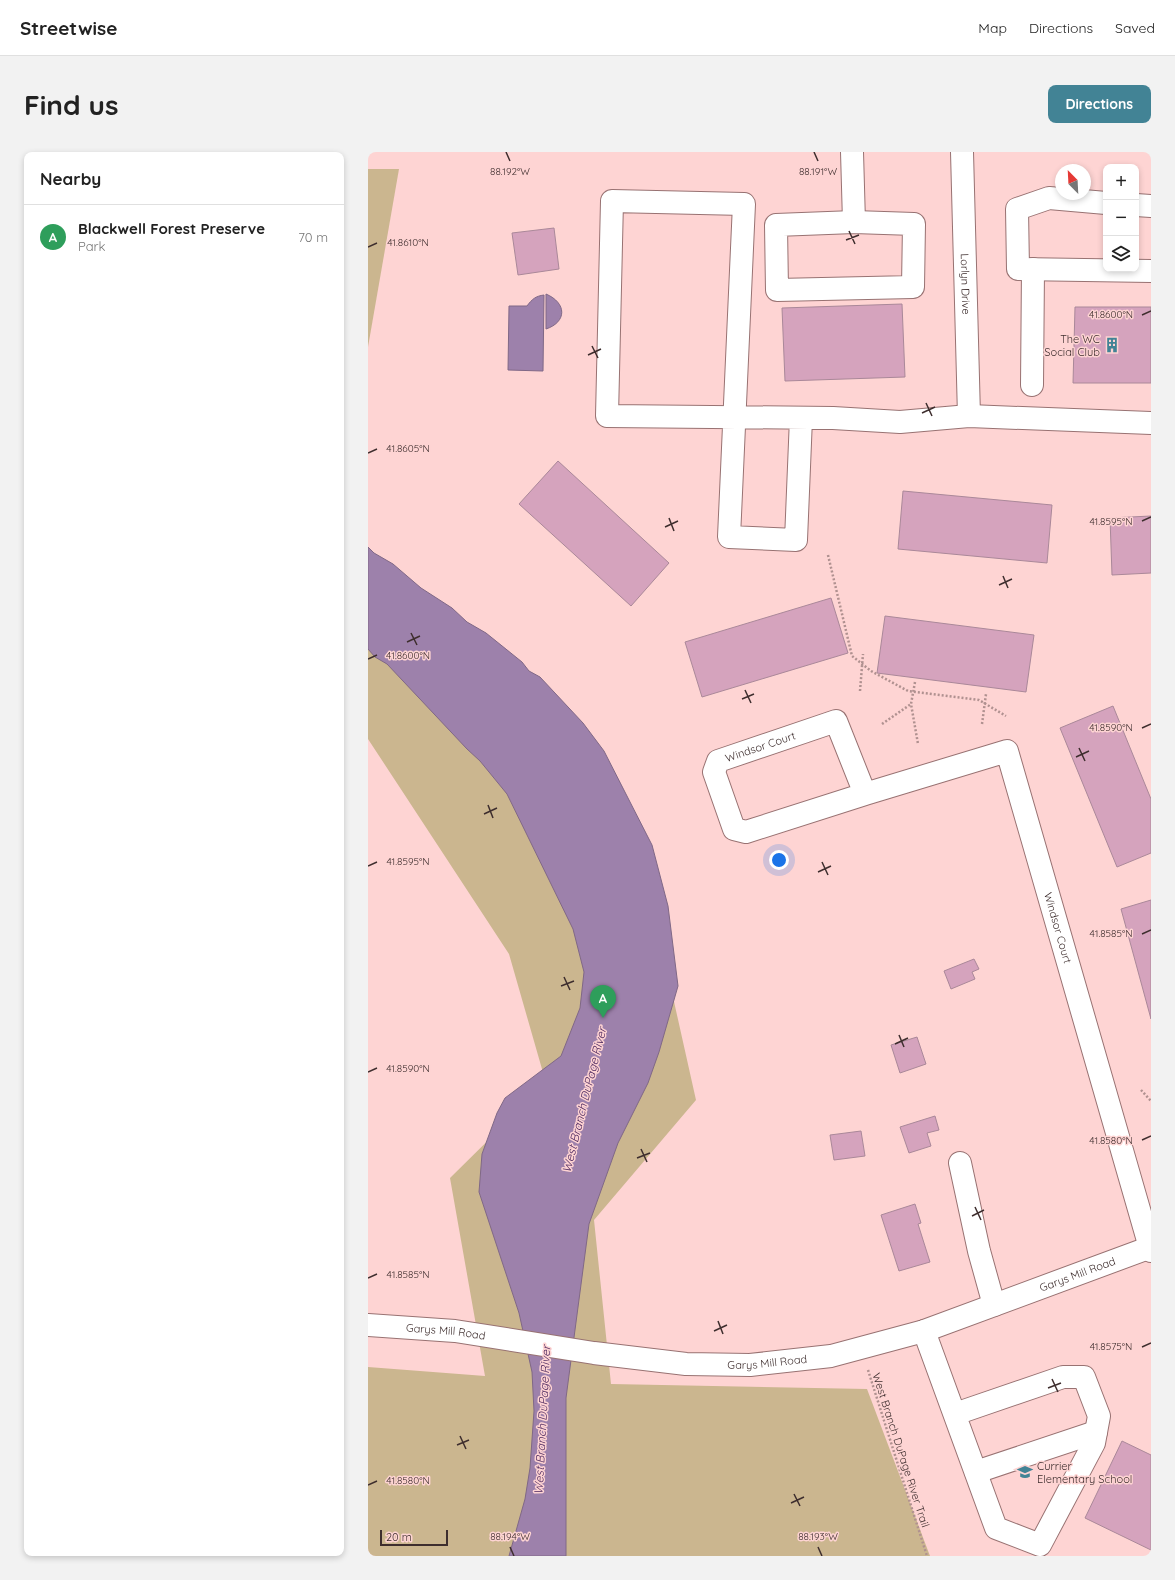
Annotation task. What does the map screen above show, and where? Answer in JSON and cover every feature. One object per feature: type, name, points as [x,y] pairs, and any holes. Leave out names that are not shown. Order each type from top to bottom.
[{"type":"street","points":[[852,152],[854,222]]},
{"type":"street","name":"Lorlyn Drive","points":[[962,152],[969,416]]},
{"type":"street","points":[[1103,203],[1049,198],[1017,209],[1018,269],[1151,271]]},
{"type":"street","points":[[801,418],[796,540],[729,537],[735,417],[744,204],[612,201],[607,416],[735,417],[801,418],[833,418],[900,422],[969,416],[1151,423]]},
{"type":"street","points":[[1139,205],[1151,206]]},
{"type":"street","points":[[854,222],[914,224],[913,287],[777,290],[776,225],[854,222]]},
{"type":"street","points":[[1032,385],[1033,269]]},
{"type":"street","name":"Windsor Court","points":[[865,794],[836,721],[718,761],[714,772],[734,829],[746,832],[1007,751],[1150,1249]]},
{"type":"street","points":[[960,1163],[979,1251],[994,1305]]},
{"type":"street","name":"Garys Mill Road","points":[[368,1325],[455,1331],[594,1353],[686,1364],[750,1365],[831,1356],[924,1331],[1150,1249]]},
{"type":"street","points":[[924,1331],[996,1528],[1040,1545],[1094,1443],[1100,1416],[1084,1377],[1063,1377],[955,1414]]},
{"type":"street","points":[[976,1472],[1096,1432]]},
{"type":"path","points":[[828,555],[852,656],[871,671],[908,691],[979,700],[1006,716]]},
{"type":"path","points":[[860,691],[863,654]]},
{"type":"path","points":[[915,682],[911,704],[918,744]]},
{"type":"path","points":[[982,724],[986,694]]},
{"type":"path","points":[[882,724],[911,704]]},
{"type":"path","points":[[1141,1090],[1151,1101]]},
{"type":"path","name":"West Branch DuPage River Trail","points":[[861,1349],[926,1556]]},
{"type":"shaded area","points":[[368,169],[399,169],[368,347]]},
{"type":"shaded area","points":[[368,550],[658,930],[696,1100],[594,1220],[611,1384],[867,1389],[930,1556],[368,1556],[368,1367],[485,1376],[450,1178],[546,1083],[509,954],[368,739]]},
{"type":"water","points":[[546,294],[558,302],[562,312],[558,322],[546,329]]},
{"type":"water","points":[[544,295],[543,371],[508,370],[509,306],[527,306],[534,298]]},
{"type":"water","name":"West Branch DuPage River","points":[[368,547],[374,553],[393,564],[421,588],[452,608],[467,622],[486,633],[522,662],[529,671],[540,677],[583,723],[604,751],[652,845],[668,906],[678,986],[659,1052],[648,1083],[618,1143],[589,1224],[566,1398],[566,1556],[509,1556],[525,1499],[530,1468],[534,1411],[532,1372],[519,1313],[479,1192],[482,1154],[497,1113],[505,1098],[561,1056],[580,1008],[584,972],[573,929],[507,794],[480,761],[387,664],[375,657],[368,649]]},
{"type":"building","points":[[554,228],[559,269],[518,275],[512,233]]},
{"type":"building","points":[[902,304],[905,377],[785,381],[782,308]]},
{"type":"building","name":"The WC Social Club","points":[[1075,307],[1151,307],[1151,383],[1073,383]]},
{"type":"building","points":[[558,461],[669,563],[631,606],[519,504]]},
{"type":"building","points":[[903,491],[1052,505],[1047,563],[898,549]]},
{"type":"building","points":[[1151,516],[1151,573],[1112,575],[1110,518]]},
{"type":"building","points":[[831,598],[848,653],[702,697],[685,642]]},
{"type":"building","points":[[885,616],[1034,635],[1026,692],[877,673]]},
{"type":"building","points":[[1113,706],[1151,799],[1151,853],[1117,867],[1060,728]]},
{"type":"building","points":[[1151,900],[1151,1019],[1121,909]]},
{"type":"building","points":[[974,959],[979,969],[972,972],[975,979],[951,989],[944,971]]},
{"type":"building","points":[[917,1037],[926,1064],[900,1073],[891,1045]]},
{"type":"building","points":[[935,1116],[939,1130],[927,1133],[931,1146],[909,1153],[900,1127]]},
{"type":"building","points":[[861,1131],[865,1156],[834,1160],[830,1135]]},
{"type":"building","points":[[915,1204],[921,1223],[918,1224],[930,1262],[899,1271],[881,1215]]},
{"type":"building","points":[[1122,1441],[1151,1455],[1151,1550],[1085,1518]]},
{"type":"place","name":"The WC Social Club","points":[[1112,345]]},
{"type":"place","name":"Blackwell Forest Preserve","points":[[603,1018]]},
{"type":"place","name":"Currier Elementary School","points":[[1025,1472]]}]
